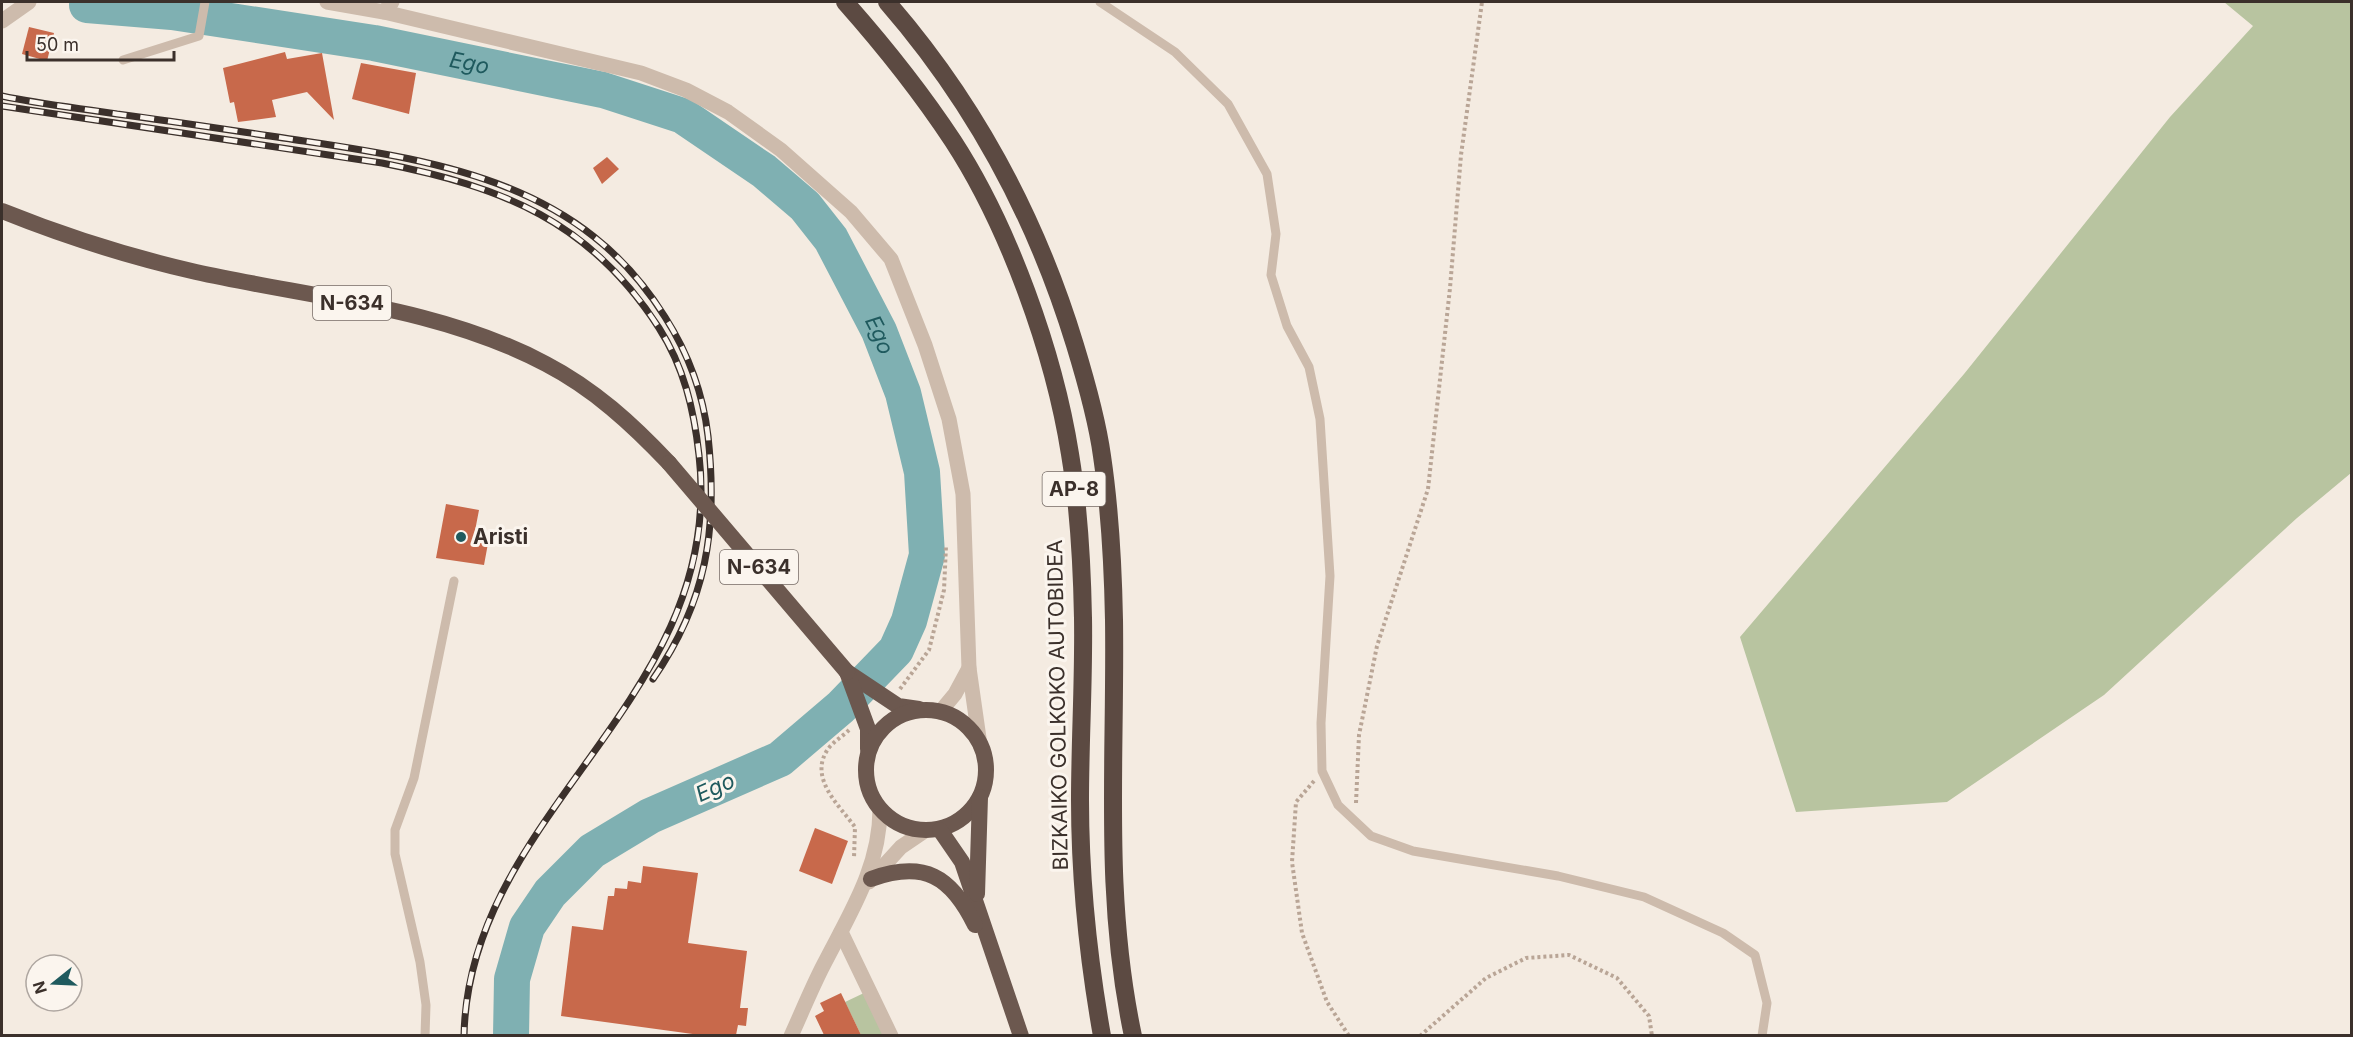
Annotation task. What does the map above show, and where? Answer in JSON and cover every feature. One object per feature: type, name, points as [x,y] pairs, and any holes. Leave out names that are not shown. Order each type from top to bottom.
[{"type":"highway","name":"BIZKAIKO GOLKOKO AUTOBIDEA","points":[[845,2],[892,55],[954,143],[1003,235],[1031,307],[1054,385],[1070,453],[1079,531],[1083,619],[1080,800],[1083,888],[1091,974],[1102,1035]]},
{"type":"highway","name":"AP-8","points":[[887,2],[920,39],[1004,169],[1029,217],[1060,295],[1086,380],[1102,454],[1110,526],[1114,621],[1113,886],[1121,967],[1133,1035]]},
{"type":"highway","name":"N-634","points":[[2,211],[98,245],[184,268],[400,312],[460,328],[547,364],[588,390],[629,422],[669,463],[847,672],[898,706],[923,710]]},
{"type":"highway","name":"N-634","points":[[847,672],[868,729],[868,754]]},
{"type":"highway","points":[[977,907],[980,795],[985,779],[985,762],[980,745],[970,730],[957,719],[940,712],[923,710],[905,714],[888,723],[876,737],[868,754],[866,773],[870,792],[880,809],[893,820],[909,827],[933,830],[970,810],[980,795]]},
{"type":"highway","points":[[933,830],[962,862],[993,961],[1021,1035]]},
{"type":"highway","points":[[868,883],[891,872],[909,870],[944,880],[956,892],[972,918],[993,961]]},
{"type":"street","points":[[2,21],[29,2]]},
{"type":"street","points":[[327,2],[388,7],[641,73],[686,90],[728,112],[781,150],[851,212],[891,259],[925,345],[949,419],[963,494],[969,668],[980,745]]},
{"type":"street","points":[[940,712],[955,694],[969,668]]},
{"type":"street","points":[[868,883],[880,832],[880,809]]},
{"type":"street","points":[[791,1035],[841,932],[868,883],[901,847],[933,830]]},
{"type":"street","points":[[841,932],[891,1035]]},
{"type":"lane","points":[[123,60],[199,36],[205,2]]},
{"type":"lane","points":[[1100,2],[1174,52],[1228,104],[1267,174],[1276,234],[1271,275],[1287,326],[1310,367],[1320,419],[1330,576],[1321,723],[1322,771],[1338,805],[1371,836],[1413,851],[1558,876],[1644,897],[1723,933],[1755,955],[1767,1003],[1762,1035]]},
{"type":"lane","points":[[425,1035],[426,1005],[420,962],[395,854],[395,830],[414,778],[454,581]]},
{"type":"path","points":[[1355,821],[1359,735],[1377,646],[1428,489],[1450,288],[1461,155],[1482,2]]},
{"type":"path","points":[[898,691],[929,650],[944,590],[946,544]]},
{"type":"path","points":[[849,730],[828,750],[821,770],[825,787],[855,827],[853,868]]},
{"type":"path","points":[[1322,771],[1296,802],[1292,862],[1302,933],[1327,1002],[1349,1035]]},
{"type":"path","points":[[1420,1035],[1486,978],[1526,958],[1569,955],[1617,978],[1649,1016],[1652,1035]]},
{"type":"green space","points":[[2224,2],[2351,2],[2351,473],[2297,518],[2104,695],[1947,802],[1796,812],[1740,637],[1964,374],[2170,117],[2253,26]]},
{"type":"green space","points":[[864,993],[884,1035],[861,1035],[845,1002]]},
{"type":"building","points":[[29,27],[54,33],[47,61],[22,54]]},
{"type":"building","points":[[285,52],[287,59],[322,53],[334,120],[307,92],[272,100],[276,117],[238,122],[234,102],[230,103],[223,68]]},
{"type":"building","points":[[361,63],[416,73],[409,114],[352,99]]},
{"type":"building","points":[[607,157],[619,169],[602,184],[593,168]]},
{"type":"building","name":"Aristi","points":[[446,504],[479,510],[474,536],[489,538],[484,565],[436,558]]},
{"type":"building","points":[[815,828],[848,841],[832,884],[799,871]]},
{"type":"building","points":[[643,866],[698,873],[688,943],[747,951],[740,1008],[748,1008],[746,1026],[738,1025],[736,1035],[700,1035],[561,1016],[572,926],[603,930],[608,896],[614,896],[615,888],[627,889],[628,881],[641,883]]},
{"type":"building","points":[[841,993],[861,1035],[824,1035],[815,1016],[824,1011],[820,1003]]},
{"type":"waterway","name":"Ego","points":[[87,5],[172,12],[374,43],[603,90],[683,116],[764,171],[805,206],[831,239],[879,331],[903,393],[922,472],[927,555],[909,621],[896,650],[841,707],[780,759],[650,816],[592,851],[550,893],[527,927],[512,979],[511,1036]]},
{"type":"railway","points":[[2,96],[357,149],[409,159],[459,171],[507,187],[552,209],[594,237],[632,272],[665,317],[693,374],[706,420],[711,470],[711,502],[704,563],[697,592],[686,621],[653,679]]},
{"type":"railway","points":[[2,106],[382,163],[467,184],[540,214],[573,235],[604,260],[632,291],[668,343],[691,405],[699,455],[697,541],[675,617],[638,687],[594,753],[547,817],[506,884],[476,956],[464,1036]]},
{"type":"place","name":"Aristi","points":[[461,537]]}]
